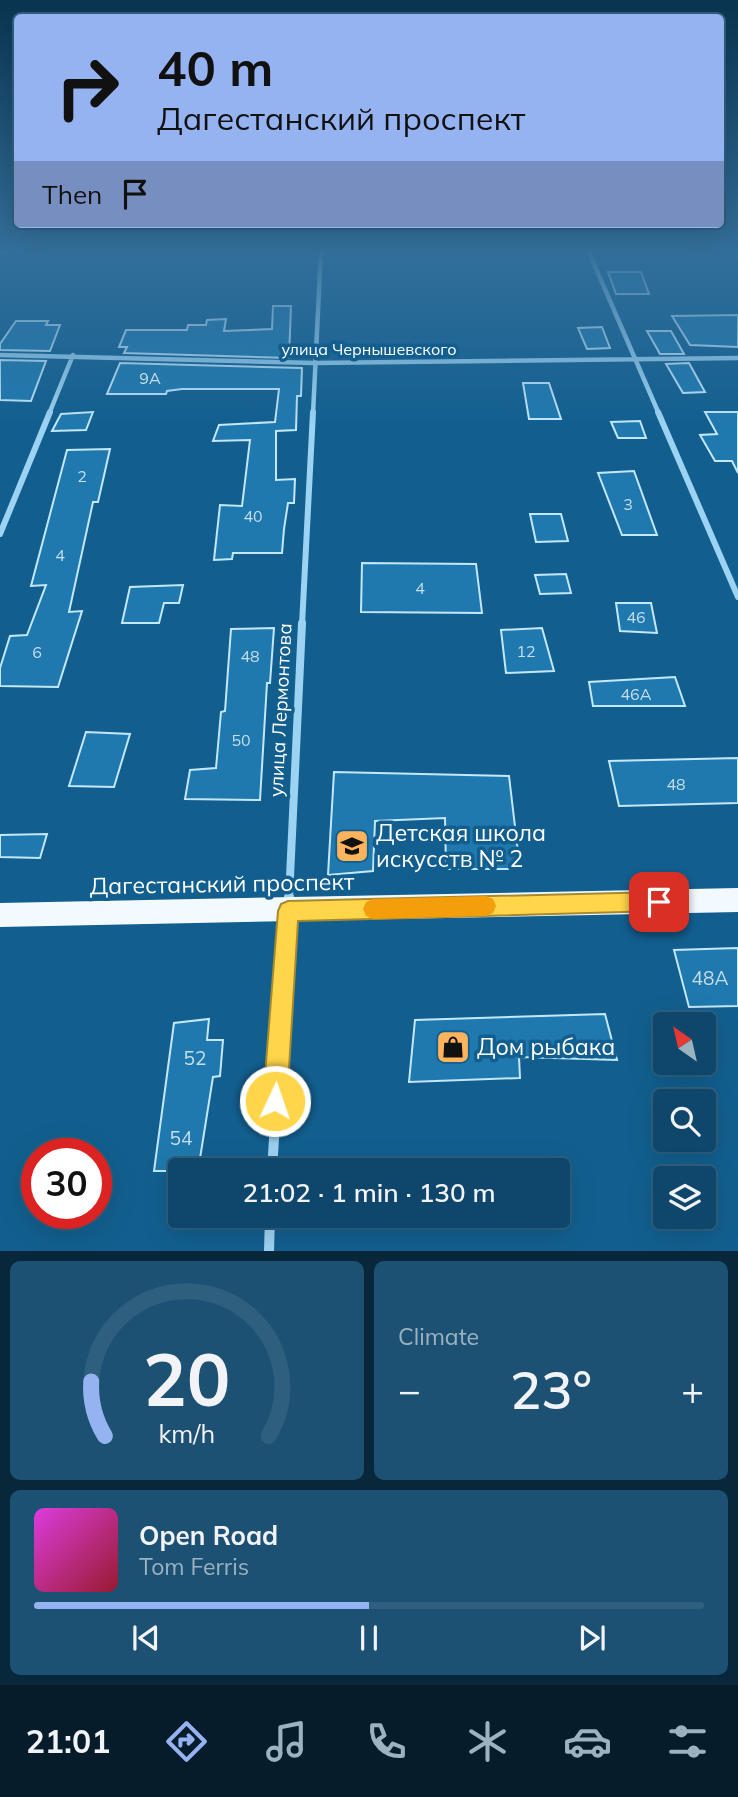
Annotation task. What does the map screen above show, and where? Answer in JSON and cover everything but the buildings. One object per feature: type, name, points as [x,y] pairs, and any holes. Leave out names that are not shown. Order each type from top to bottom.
[{"type":"highway","name":"Дагестанский проспект","points":[[0,915],[738,900]]},
{"type":"street","name":"улица Лермонтова","points":[[273,1158],[288,911],[317,308]]},
{"type":"street","points":[[613,308],[738,597]]},
{"type":"street","name":"улица Чернышевского","points":[[0,355],[314,363],[738,358]]},
{"type":"street","points":[[0,534],[73,355]]},
{"type":"street","points":[[269,1251],[270,1228]]},
{"type":"slow traffic","points":[[373,909],[486,906]]},
{"type":"place","name":"Детская школа искусств № 2","points":[[352,846]]},
{"type":"place","name":"Дом рыбака","points":[[453,1047]]},
{"type":"route","points":[[275,1101],[288,911],[659,902]]}]
